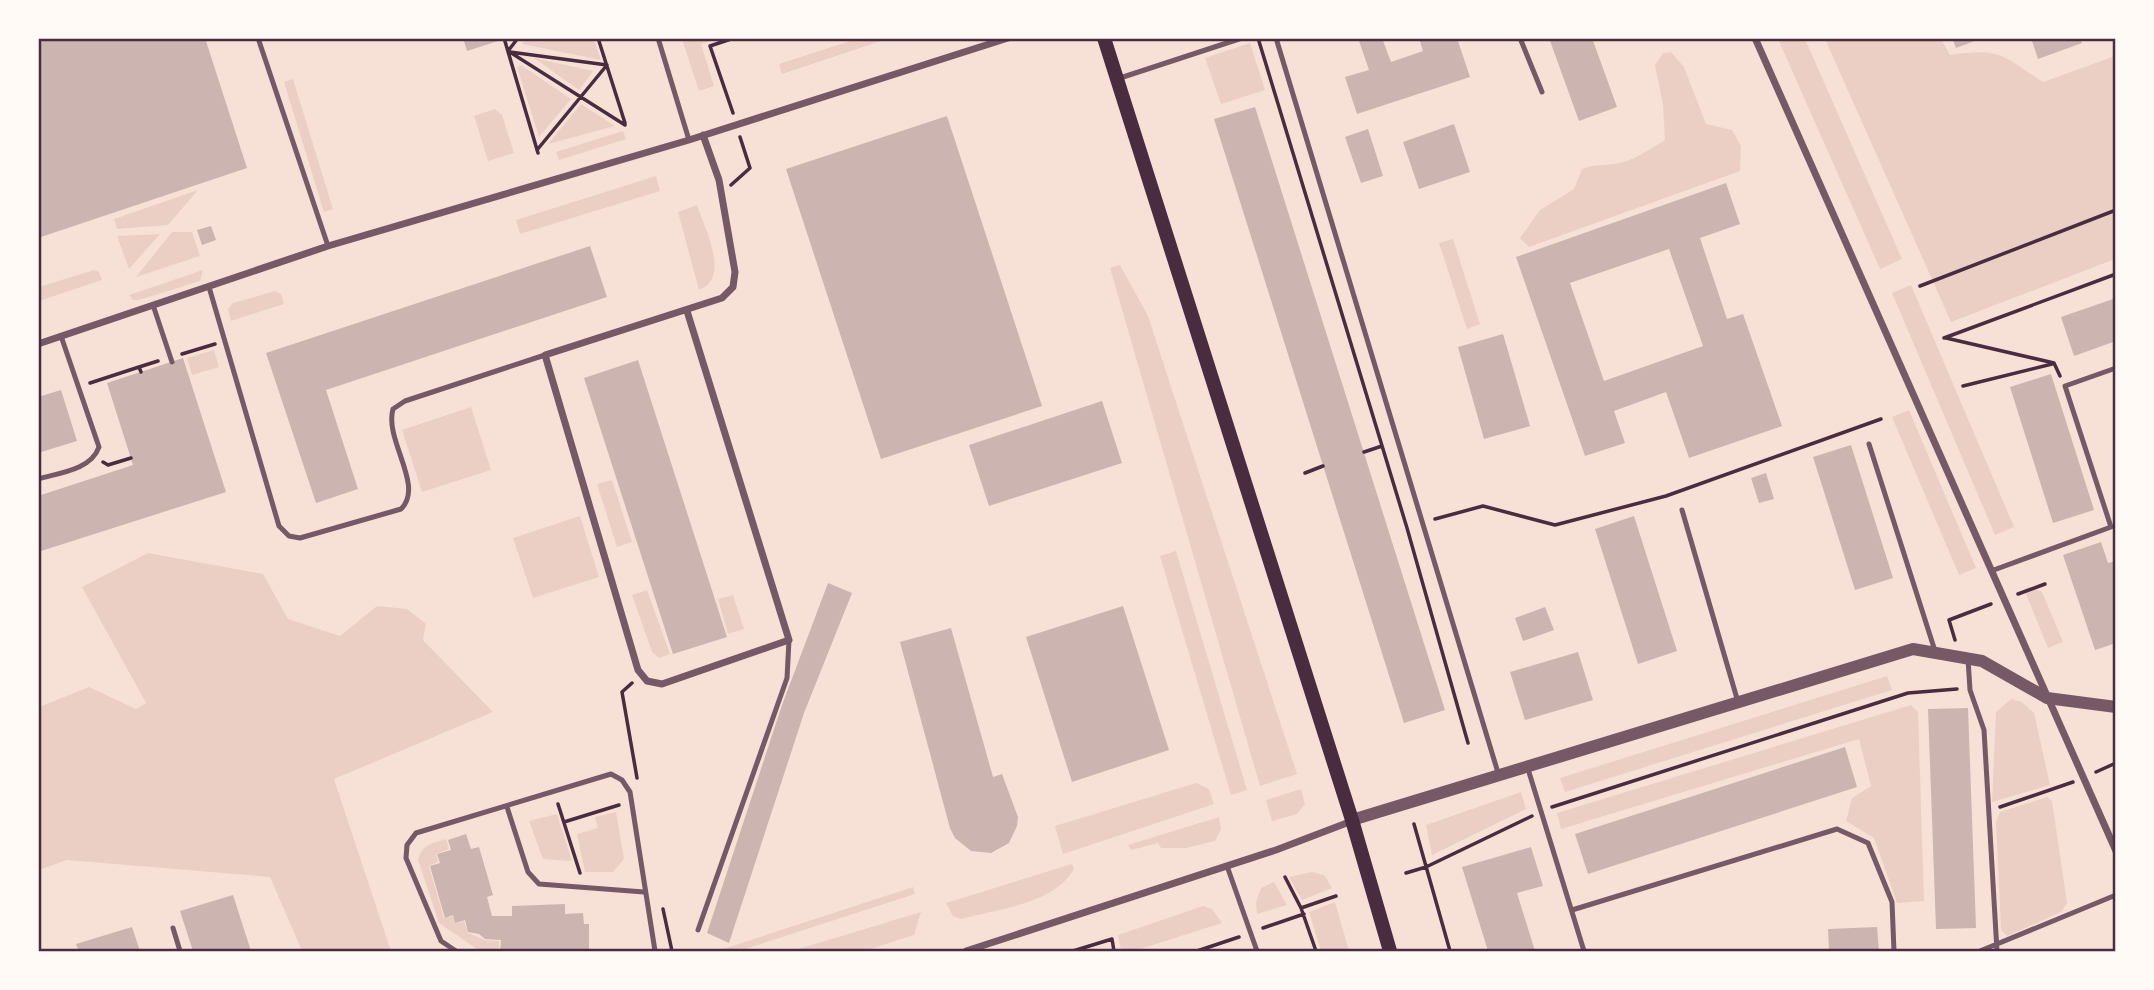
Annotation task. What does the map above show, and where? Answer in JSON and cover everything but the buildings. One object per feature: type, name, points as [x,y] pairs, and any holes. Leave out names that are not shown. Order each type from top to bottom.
[{"type":"main road","points":[[1104,38],[1352,820],[1390,951]]},
{"type":"street","points":[[38,344],[328,247],[689,140],[1008,38]]},
{"type":"street","points":[[1755,38],[2116,851]]},
{"type":"street","points":[[687,311],[789,640],[662,684],[646,681],[638,670],[545,355],[687,311],[722,298],[733,287],[735,272],[720,190],[703,135]]},
{"type":"street","points":[[965,951],[1227,866],[1352,820],[1528,769],[1913,649],[1982,661],[2048,698],[2116,707]]},
{"type":"lane","points":[[258,38],[328,247]]},
{"type":"lane","points":[[658,38],[689,140]]},
{"type":"lane","points":[[1117,79],[1242,38]]},
{"type":"lane","points":[[1276,38],[1499,777]]},
{"type":"lane","points":[[1520,38],[1542,92]]},
{"type":"lane","points":[[208,287],[279,527],[289,536],[300,538],[401,509],[409,502],[410,489],[389,421],[393,409],[405,401],[545,355]]},
{"type":"lane","points":[[153,305],[172,359]]},
{"type":"lane","points":[[38,479],[87,464],[96,456],[99,447],[61,336]]},
{"type":"lane","points":[[1991,571],[2111,527],[2065,386],[2116,368]]},
{"type":"lane","points":[[1869,444],[1936,653]]},
{"type":"lane","points":[[1682,510],[1739,703]]},
{"type":"lane","points":[[698,930],[787,678],[789,640]]},
{"type":"lane","points":[[1968,659],[1970,690],[1984,730],[1996,950]]},
{"type":"lane","points":[[1528,769],[1584,951]]},
{"type":"lane","points":[[456,951],[441,941],[406,858],[407,845],[416,833],[611,774],[622,780],[631,801],[655,951]]},
{"type":"lane","points":[[507,807],[528,872],[539,884],[644,892]]},
{"type":"lane","points":[[1572,910],[1837,829],[1868,843],[1892,902],[1894,951]]},
{"type":"lane","points":[[1227,866],[1257,951]]},
{"type":"lane","points":[[1980,951],[1996,950],[2116,895]]},
{"type":"lane","points":[[173,928],[180,951]]},
{"type":"path","points":[[504,38],[538,152],[607,65]]},
{"type":"path","points":[[508,51],[518,38]]},
{"type":"path","points":[[508,51],[625,125],[598,38]]},
{"type":"path","points":[[720,190],[736,183],[750,168],[710,46],[734,38]]},
{"type":"path","points":[[1258,38],[1407,528],[1468,743]]},
{"type":"path","points":[[508,51],[607,65]]},
{"type":"path","points":[[1920,286],[2116,210]]},
{"type":"path","points":[[2054,363],[1944,338],[2116,274]]},
{"type":"path","points":[[78,387],[224,341]]},
{"type":"path","points":[[1964,386],[2054,363]]},
{"type":"path","points":[[2054,363],[2065,386]]},
{"type":"path","points":[[1407,528],[1483,506],[1555,525],[1666,496],[1881,419]]},
{"type":"path","points":[[1364,452],[1382,446]]},
{"type":"path","points":[[108,465],[131,458]]},
{"type":"path","points":[[1305,472],[1323,466]]},
{"type":"path","points":[[1550,808],[1908,694],[1963,688]]},
{"type":"path","points":[[1988,811],[2083,779],[2116,763]]},
{"type":"path","points":[[555,792],[585,889]]},
{"type":"path","points":[[564,822],[631,801]]},
{"type":"path","points":[[1406,873],[1426,867],[1534,814]]},
{"type":"path","points":[[1414,824],[1450,951]]},
{"type":"path","points":[[1285,877],[1301,908],[1315,951]]},
{"type":"path","points":[[1301,908],[1336,896]]},
{"type":"path","points":[[1073,951],[1112,939],[1114,951]]},
{"type":"shaded area","points":[[526,39],[594,39],[601,60],[522,44]]},
{"type":"shaded area","points":[[682,39],[717,39],[701,44],[714,86],[699,91]]},
{"type":"shaded area","points":[[856,39],[887,39],[782,74],[779,64]]},
{"type":"shaded area","points":[[1778,39],[1805,39],[1902,259],[1880,269]]},
{"type":"shaded area","points":[[1825,39],[1941,39],[1950,55],[1991,53],[2009,60],[2043,82],[2115,56],[2115,259],[1951,322]]},
{"type":"shaded area","points":[[1250,43],[1265,90],[1221,104],[1205,58]]},
{"type":"shaded area","points":[[1671,52],[1684,67],[1706,124],[1732,130],[1741,146],[1740,171],[1529,247],[1520,238],[1540,210],[1574,189],[1582,169],[1627,161],[1665,140],[1663,105],[1655,65],[1663,53]]},
{"type":"shaded area","points":[[534,58],[593,71],[579,90]]},
{"type":"shaded area","points":[[521,65],[571,99],[539,137],[517,67]]},
{"type":"shaded area","points":[[293,79],[333,209],[324,212],[284,82]]},
{"type":"shaded area","points":[[581,104],[615,126],[548,144]]},
{"type":"shaded area","points":[[495,109],[502,115],[514,153],[488,161],[474,116]]},
{"type":"shaded area","points":[[623,131],[626,139],[559,160],[556,152]]},
{"type":"shaded area","points":[[656,176],[660,191],[520,234],[516,220]]},
{"type":"shaded area","points":[[198,190],[168,225],[117,229],[114,219]]},
{"type":"shaded area","points":[[697,205],[710,239],[715,264],[708,284],[699,290],[678,212]]},
{"type":"shaded area","points":[[172,232],[192,232],[200,256],[136,277]]},
{"type":"shaded area","points":[[160,234],[129,269],[117,236]]},
{"type":"shaded area","points":[[1453,239],[1480,324],[1467,329],[1439,243]]},
{"type":"shaded area","points":[[1120,265],[1148,316],[1297,774],[1260,786],[1110,268]]},
{"type":"shaded area","points":[[94,270],[99,272],[102,280],[39,301],[39,287]]},
{"type":"shaded area","points":[[203,270],[200,281],[139,300],[133,300],[129,295]]},
{"type":"shaded area","points":[[1911,285],[2014,527],[1995,535],[1892,293]]},
{"type":"shaded area","points":[[275,291],[281,294],[284,304],[231,321],[228,309],[233,303]]},
{"type":"shaded area","points":[[214,350],[219,367],[192,375],[187,358]]},
{"type":"shaded area","points":[[471,407],[491,470],[422,492],[402,430]]},
{"type":"shaded area","points":[[1909,410],[1976,568],[1959,575],[1892,417]]},
{"type":"shaded area","points":[[612,480],[632,542],[617,547],[597,484]]},
{"type":"shaded area","points":[[580,516],[599,577],[533,598],[513,538]]},
{"type":"shaded area","points":[[1176,551],[1247,790],[1231,795],[1160,556]]},
{"type":"shaded area","points":[[148,553],[263,574],[288,619],[340,636],[377,606],[407,609],[426,624],[423,640],[493,712],[334,779],[391,951],[302,951],[270,877],[67,860],[39,870],[39,707],[89,687],[136,709],[146,703],[82,587]]},
{"type":"shaded area","points":[[2030,587],[2042,592],[2063,642],[2048,648],[2024,589]]},
{"type":"shaded area","points":[[647,590],[670,654],[659,658],[652,652],[632,595]]},
{"type":"shaded area","points":[[733,595],[744,629],[728,634],[718,599]]},
{"type":"shaded area","points":[[1887,676],[1892,690],[1565,792],[1560,778]]},
{"type":"shaded area","points":[[2011,699],[2022,702],[2034,713],[2050,785],[1992,802],[1996,712]]},
{"type":"shaded area","points":[[1911,705],[1918,712],[1924,901],[1897,903],[1874,838],[1846,821],[1852,798],[1871,786],[1859,739],[1561,829],[1557,813]]},
{"type":"shaded area","points":[[1196,783],[1209,789],[1214,804],[1063,854],[1055,826]]},
{"type":"shaded area","points":[[1301,789],[1305,804],[1297,814],[1272,821],[1266,800]]},
{"type":"shaded area","points":[[1521,792],[1526,809],[1432,855],[1426,825]]},
{"type":"shaded area","points":[[2047,797],[2052,801],[2067,903],[2061,912],[2007,936],[2001,930],[1996,822],[2000,812]]},
{"type":"shaded area","points":[[616,812],[624,859],[613,872],[585,872],[577,834],[598,828],[595,817]]},
{"type":"shaded area","points":[[557,814],[572,861],[543,859],[529,821]]},
{"type":"shaded area","points":[[1219,817],[1221,830],[1215,841],[1186,848],[1161,848],[1158,843],[1131,850],[1128,845]]},
{"type":"shaded area","points":[[446,839],[449,849],[436,854],[438,862],[429,866],[444,918],[453,916],[455,923],[464,921],[468,933],[485,940],[499,941],[499,951],[480,951],[439,923],[418,860],[425,848]]},
{"type":"shaded area","points":[[1072,864],[1074,869],[1065,881],[1053,890],[1039,898],[1008,908],[961,919],[953,916],[946,903]]},
{"type":"shaded area","points":[[1312,872],[1324,875],[1332,888],[1302,900],[1289,877]]},
{"type":"shaded area","points":[[1274,882],[1287,905],[1257,914],[1256,902],[1261,888]]},
{"type":"shaded area","points":[[913,887],[915,894],[739,951],[717,951]]},
{"type":"shaded area","points":[[1335,902],[1349,951],[1321,951],[1309,912]]},
{"type":"shaded area","points":[[1203,906],[1212,909],[1222,923],[1134,951],[1121,951],[1118,935]]},
{"type":"shaded area","points":[[921,912],[914,935],[864,951],[792,951]]}]
